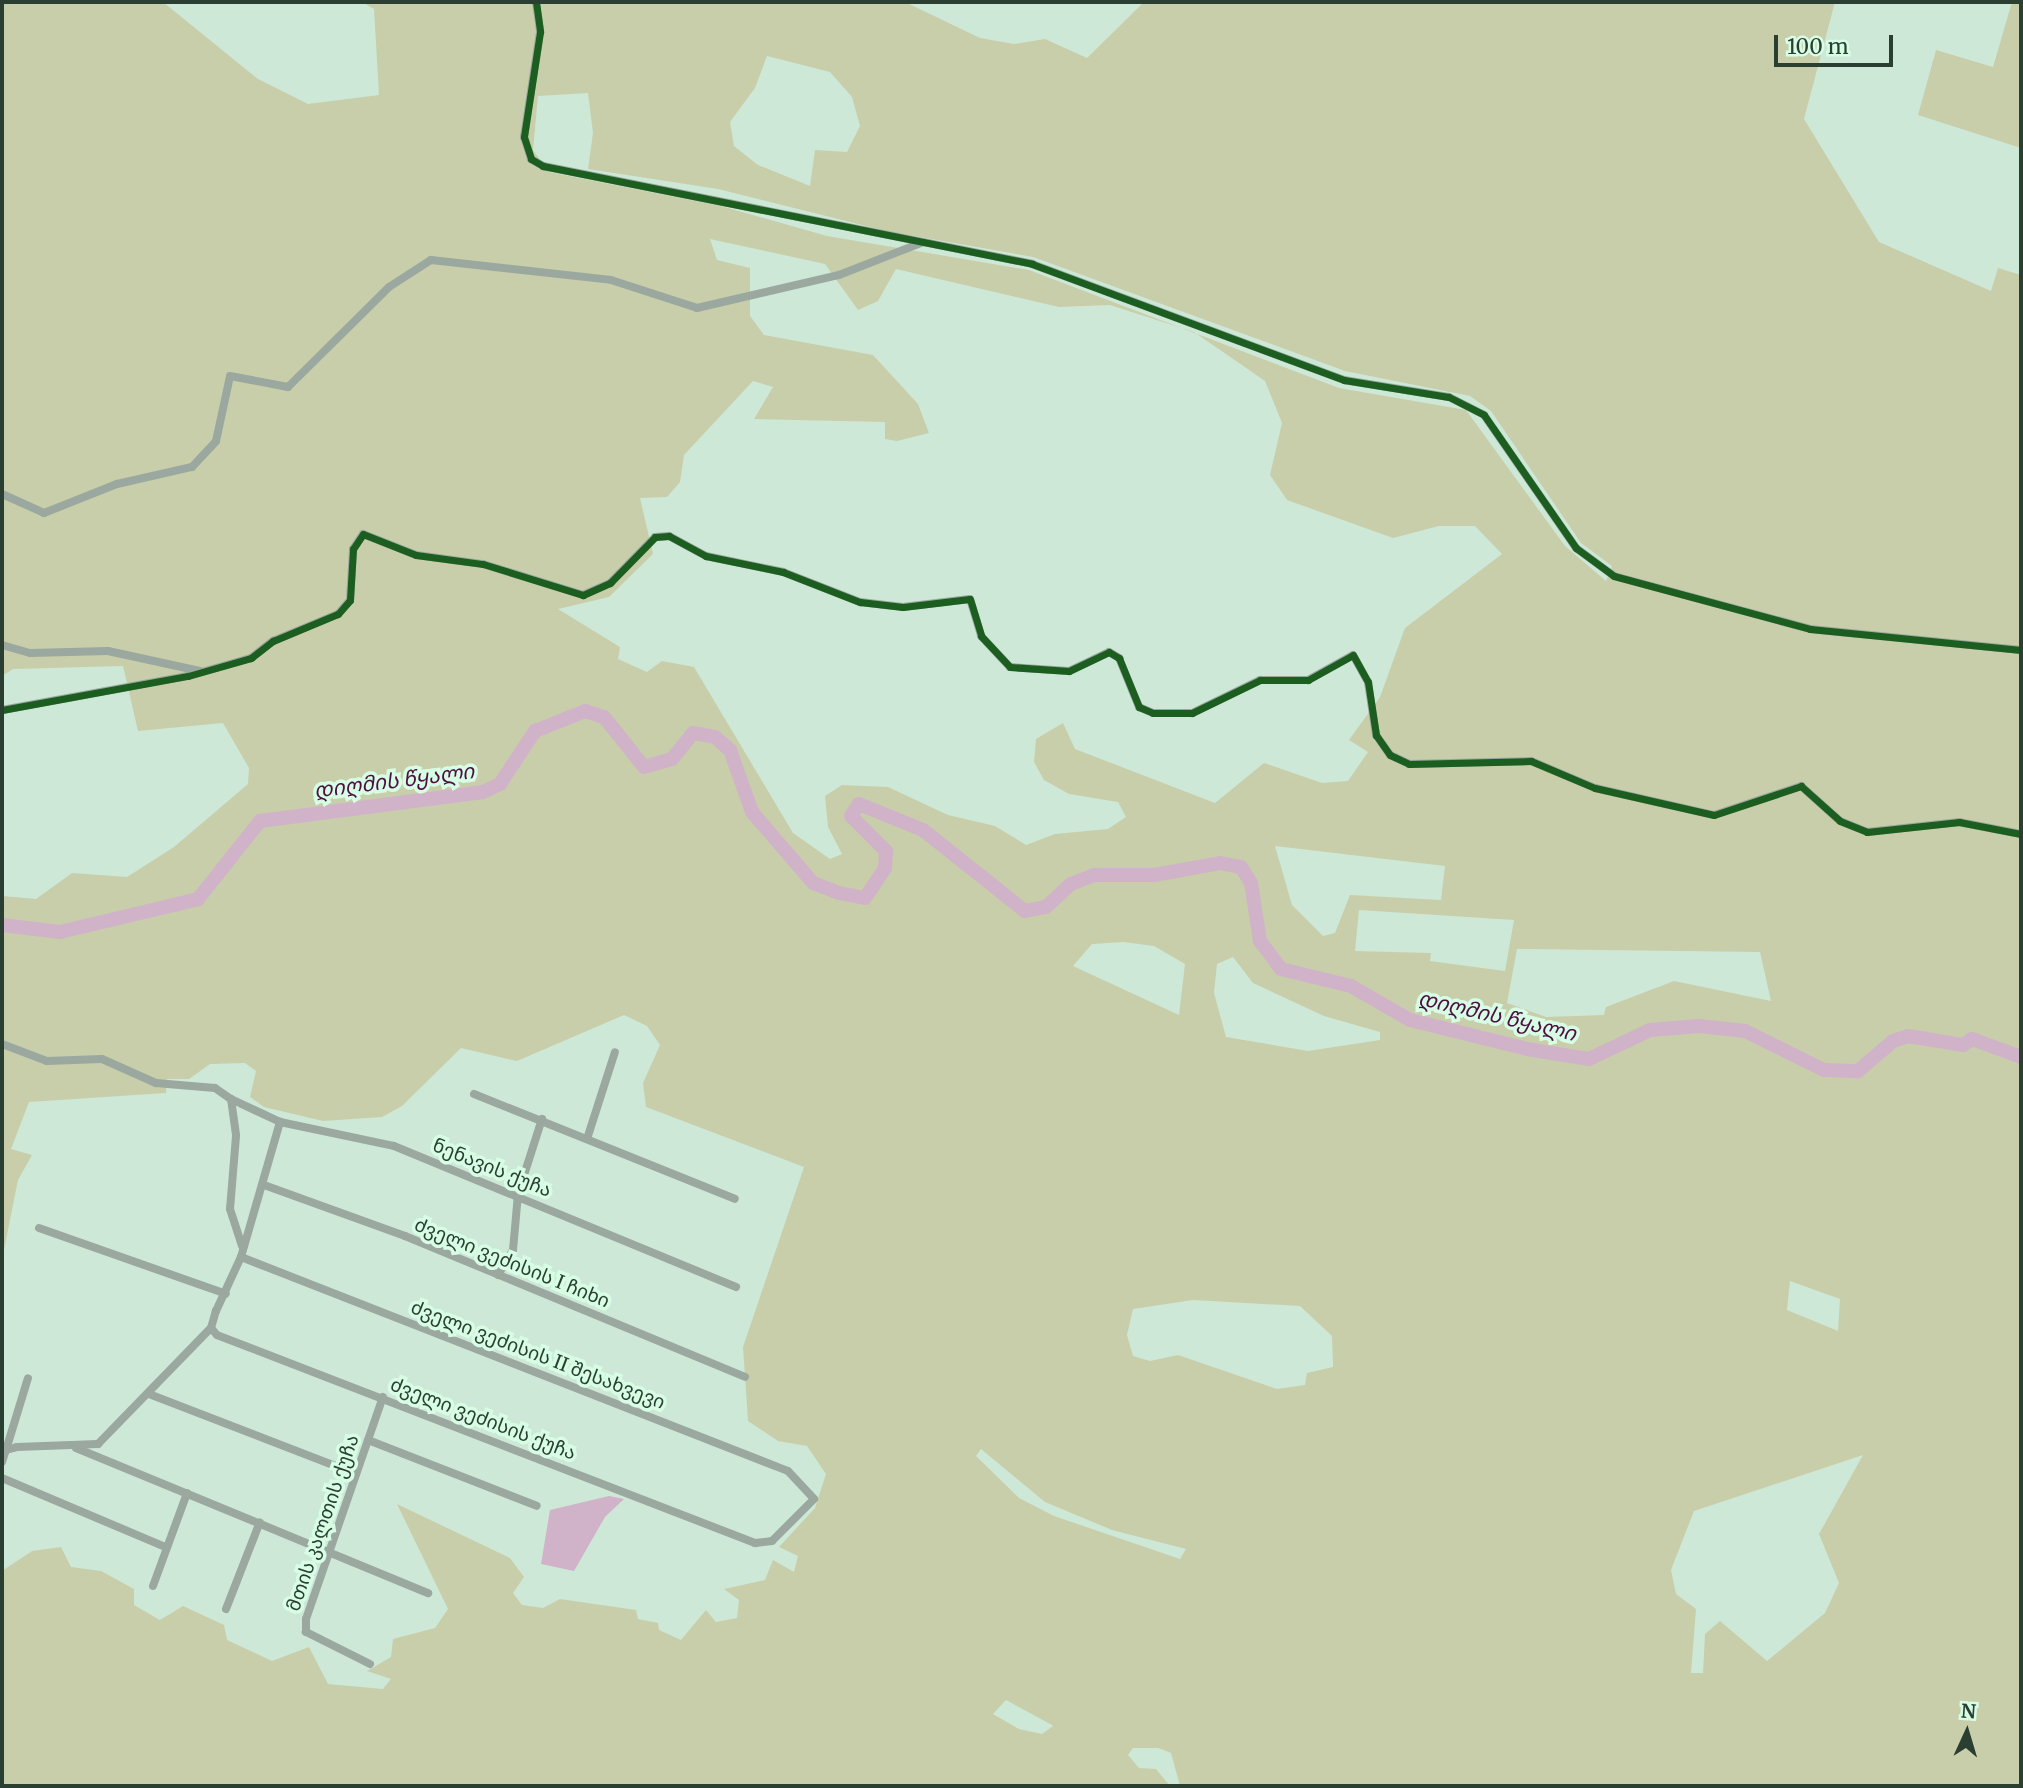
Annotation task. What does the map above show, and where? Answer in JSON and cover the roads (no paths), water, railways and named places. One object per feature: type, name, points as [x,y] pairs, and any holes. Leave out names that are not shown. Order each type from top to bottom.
[{"type":"street","points":[[536,2],[540,32],[524,137],[531,159],[664,193],[1032,264],[1344,380],[1467,404],[1503,436],[1576,548],[1614,576],[1810,629],[2021,650]]},
{"type":"street","points":[[2,494],[44,513],[117,484],[192,467],[216,441],[230,376],[289,387],[389,287],[431,260],[611,280],[697,308],[839,275],[923,242]]},
{"type":"street","points":[[2,709],[200,671],[251,658],[273,641],[338,614],[350,600],[353,549],[363,534],[416,555],[483,564],[583,595],[610,583],[643,545],[669,536],[706,556],[783,572],[860,602],[903,607],[970,599],[981,636],[1010,667],[1069,671],[1109,653],[1119,658],[1133,699],[1153,713],[1192,713],[1260,680],[1308,680],[1353,655],[1368,682],[1376,735],[1390,755],[1409,764],[1531,761],[1595,788],[1714,815],[1801,786],[1840,821],[1867,832],[1959,822],[2021,834]]},
{"type":"street","points":[[2,645],[30,653],[108,651],[200,671]]},
{"type":"street","points":[[2,1044],[47,1061],[102,1059],[156,1083],[215,1088],[231,1099],[236,1136],[230,1209],[242,1246]]},
{"type":"street","points":[[587,1139],[615,1052]]},
{"type":"street","points":[[474,1094],[542,1119],[735,1199]]},
{"type":"street","name":"ნენავის ქუჩა","points":[[231,1099],[280,1122],[358,1134],[518,1194],[736,1287]]},
{"type":"street","points":[[498,1275],[513,1250],[518,1194],[542,1119]]},
{"type":"street","points":[[6,1450],[76,1448],[98,1444],[211,1328],[241,1257],[242,1246],[264,1185],[280,1122]]},
{"type":"street","name":"ძველი ვეძისის I ჩიხი","points":[[264,1185],[498,1275],[745,1377]]},
{"type":"street","points":[[39,1228],[226,1294]]},
{"type":"street","name":"ძველი ვეძისის II შესახვევი","points":[[241,1257],[788,1471],[814,1499]]},
{"type":"street","name":"ძველი ვეძისის ქუჩა","points":[[211,1328],[230,1343],[383,1397],[755,1544],[772,1541],[814,1499]]},
{"type":"street","points":[[2,1462],[28,1378]]},
{"type":"street","points":[[149,1394],[356,1474]]},
{"type":"street","name":"მთის კალთის ქუჩა","points":[[370,1664],[306,1632],[383,1397]]},
{"type":"street","points":[[368,1440],[537,1506]]},
{"type":"street","points":[[76,1448],[331,1550],[428,1593]]},
{"type":"street","points":[[2,1478],[165,1546]]},
{"type":"street","points":[[153,1586],[165,1546],[187,1493]]},
{"type":"street","points":[[226,1609],[260,1522]]},
{"type":"waterway","name":"დიღმის წყალი","points":[[2,925],[60,932],[198,899],[260,821],[483,792],[500,784],[535,731],[585,711],[604,717],[644,767],[672,759],[693,733],[715,737],[730,750],[752,812],[813,883],[839,893],[865,898],[885,868],[886,851],[851,816],[859,804],[923,830],[1025,911],[1046,907],[1071,884],[1094,875],[1154,875],[1220,863],[1241,867],[1251,883],[1260,941],[1281,969],[1351,986],[1410,1020],[1527,1049],[1589,1059],[1650,1030],[1699,1026],[1745,1031],[1824,1070],[1858,1071],[1893,1041],[1908,1036],[1963,1045],[1972,1039],[2021,1057]]}]
